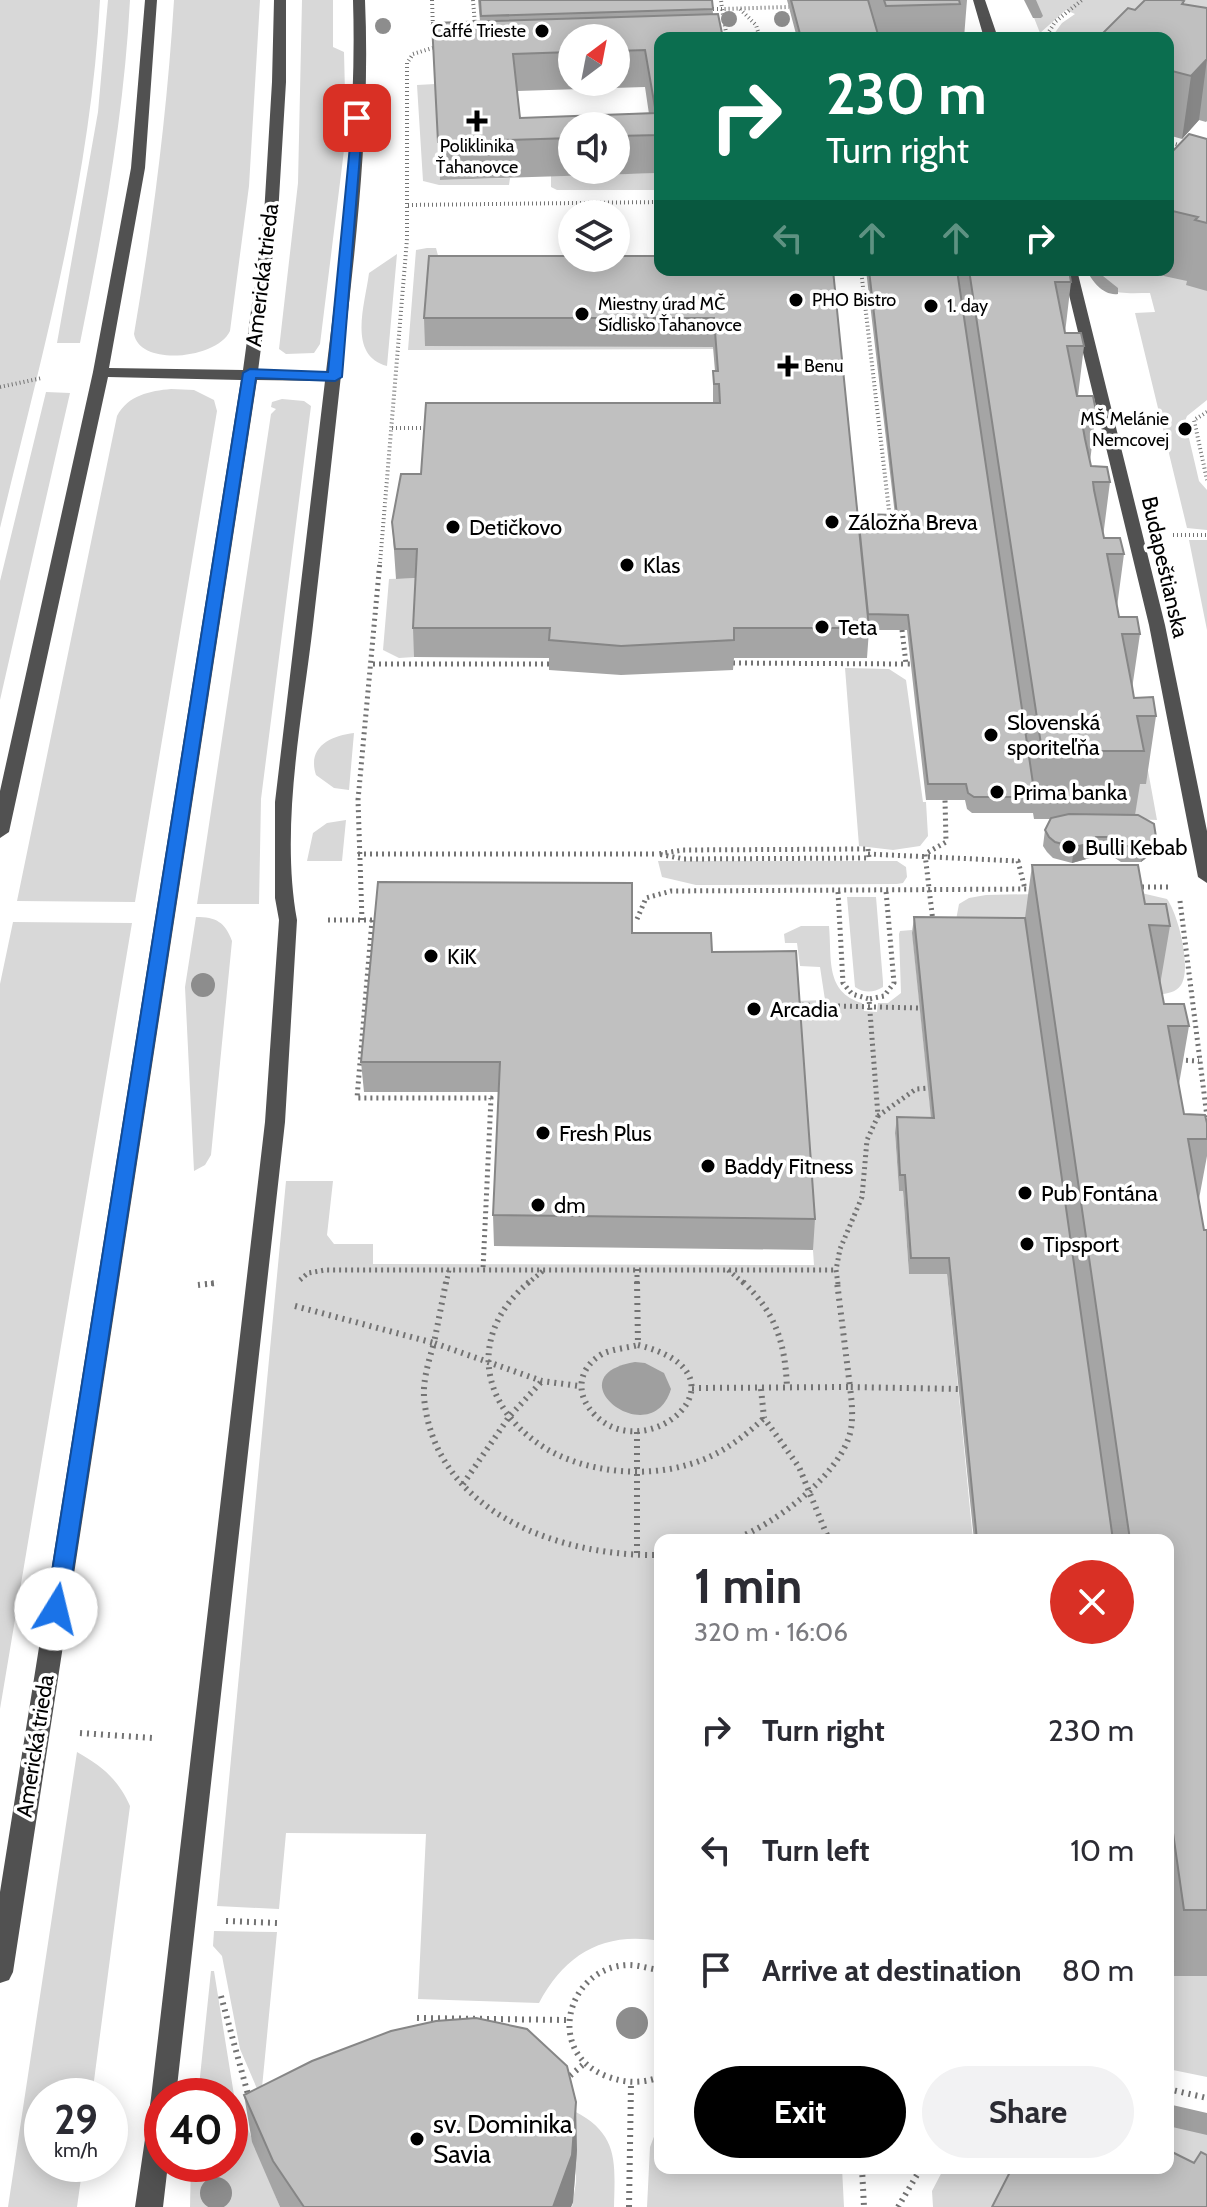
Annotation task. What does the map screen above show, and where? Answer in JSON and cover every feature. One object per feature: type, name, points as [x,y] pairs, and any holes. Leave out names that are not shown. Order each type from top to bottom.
[{"type":"street","points":[[0,832],[101,372],[138,168],[151,0]]},
{"type":"street","name":"Americká trieda","points":[[0,1972],[250,373],[271,215],[279,82],[280,0]]},
{"type":"street","points":[[165,2078],[275,1122],[288,920],[284,898],[284,802],[349,240],[361,57],[359,0]]},
{"type":"street","points":[[979,0],[989,32]]},
{"type":"street","name":"Budapeštianska","points":[[1071,276],[1157,625],[1207,877]]},
{"type":"street","points":[[101,372],[335,377]]},
{"type":"street","points":[[149,2207],[152,2182]]},
{"type":"path","points":[[432,0],[434,47]]},
{"type":"path","points":[[473,0],[476,35]]},
{"type":"path","points":[[721,0],[726,32]]},
{"type":"path","points":[[1049,32],[1055,22],[1082,0]]},
{"type":"path","points":[[708,9],[789,7]]},
{"type":"path","points":[[739,8],[756,25],[758,32]]},
{"type":"path","points":[[461,25],[475,25]]},
{"type":"path","points":[[362,920],[364,885],[358,854],[358,803],[373,664],[408,205],[407,63],[413,54],[449,46]]},
{"type":"path","points":[[1174,144],[1194,149]]},
{"type":"path","points":[[408,205],[654,202]]},
{"type":"path","points":[[862,276],[892,511],[891,530]]},
{"type":"path","points":[[0,387],[42,378]]},
{"type":"path","points":[[1207,412],[1194,420],[1207,480]]},
{"type":"path","points":[[392,428],[440,428]]},
{"type":"path","points":[[1188,535],[1207,535]]},
{"type":"path","points":[[733,663],[908,664],[902,630]]},
{"type":"path","points":[[373,664],[550,664]]},
{"type":"path","points":[[925,854],[946,842],[945,800]]},
{"type":"path","points":[[358,854],[658,854],[684,859],[869,858],[868,854],[925,854],[1018,861],[1025,889]]},
{"type":"path","points":[[925,854],[934,933]]},
{"type":"path","points":[[1132,887],[1178,886]]},
{"type":"path","points":[[637,919],[646,898],[671,891],[1041,889]]},
{"type":"path","points":[[838,892],[843,983],[852,994],[869,999],[884,996],[894,983],[886,891]]},
{"type":"path","points":[[372,920],[357,1098],[491,1098],[483,1269]]},
{"type":"path","points":[[746,1534],[793,1508],[811,1490],[849,1440],[854,1414],[836,1270],[840,1249],[862,1197],[867,1140],[878,1116],[869,999]]},
{"type":"path","points":[[796,1005],[919,1008]]},
{"type":"path","points":[[1182,1006],[1195,1006]]},
{"type":"path","points":[[1175,1060],[1199,1061]]},
{"type":"path","points":[[878,1116],[916,1089],[928,1088]]},
{"type":"path","points":[[287,1304],[299,1280],[308,1273],[325,1270],[409,1267],[836,1270]]},
{"type":"path","points":[[449,1269],[426,1371],[424,1397],[428,1419],[445,1461],[482,1504],[549,1540],[595,1554],[637,1558],[654,1556]]},
{"type":"path","points":[[545,1269],[510,1299],[499,1314],[485,1360],[492,1387],[509,1417],[531,1436],[564,1457],[637,1472],[676,1468],[711,1456],[742,1439],[764,1418]]},
{"type":"path","points":[[637,1269],[638,1345]]},
{"type":"path","points":[[727,1269],[766,1305],[777,1322],[786,1346],[787,1387]]},
{"type":"path","points":[[198,1285],[223,1283],[256,1291],[287,1304],[434,1343],[542,1381],[579,1386]]},
{"type":"path","points":[[638,1345],[654,1348],[681,1364],[689,1375],[692,1388],[690,1401],[682,1413],[662,1426],[637,1432],[602,1423],[589,1413],[581,1400],[579,1386],[582,1373],[591,1361],[612,1350],[638,1345]]},
{"type":"path","points":[[463,1484],[509,1417],[542,1381]]},
{"type":"path","points":[[692,1388],[958,1389]]},
{"type":"path","points":[[761,1389],[764,1418],[786,1447],[811,1490],[827,1534]]},
{"type":"path","points":[[637,1432],[637,1558]]},
{"type":"path","points":[[71,1733],[153,1738]]},
{"type":"path","points":[[654,1969],[636,1965],[615,1966],[597,1973],[582,1986],[571,2002],[567,2020],[570,2039],[585,2063],[610,2079],[631,2083],[654,2078]]},
{"type":"path","points":[[417,2018],[567,2020]]},
{"type":"path","points":[[558,2086],[585,2063]]},
{"type":"path","points":[[629,2207],[631,2083]]},
{"type":"path","points":[[1174,2090],[1207,2098]]},
{"type":"path","points":[[862,2174],[864,2207]]},
{"type":"path","points":[[898,2207],[917,2174]]},
{"type":"shaded area","points":[[0,0],[100,0],[95,67],[75,200],[48,332],[0,528]]},
{"type":"shaded area","points":[[108,0],[130,0],[123,86],[111,172],[80,343],[57,343],[98,112]]},
{"type":"shaded area","points":[[174,0],[260,0],[249,186],[230,331],[222,341],[210,348],[195,353],[164,355],[139,344],[134,334],[158,168]]},
{"type":"shaded area","points":[[302,0],[333,0],[333,47],[344,52],[346,134],[320,344],[314,353],[286,354],[279,349],[298,183]]},
{"type":"shaded area","points":[[1027,0],[1207,0],[1207,70],[1174,43],[1174,32],[1055,32],[1075,14],[1066,10],[1040,32]]},
{"type":"shaded area","points":[[435,84],[440,180],[510,178],[509,185],[439,185],[423,181],[417,85]]},
{"type":"shaded area","points":[[654,173],[654,190],[557,190],[551,187],[551,176],[558,176],[558,184],[630,184],[630,174]]},
{"type":"shaded area","points":[[436,248],[440,263],[713,349],[408,350],[416,250]]},
{"type":"shaded area","points":[[397,254],[387,366],[367,351],[363,340],[362,314],[369,273]]},
{"type":"shaded area","name":"MŠ Melánie Nemcovej","points":[[1093,276],[1169,276],[1189,281],[1207,291],[1207,400],[1185,421],[1199,481],[1207,490],[1207,530],[1187,528],[1135,313],[1155,312],[1150,293],[1115,292]]},
{"type":"shaded area","points":[[171,389],[194,390],[214,400],[217,411],[135,902],[17,901],[117,416],[133,399]]},
{"type":"shaded area","points":[[46,392],[70,393],[0,700],[0,581]]},
{"type":"shaded area","points":[[282,399],[304,401],[311,406],[261,799],[259,904],[197,904],[271,414],[276,409],[271,407],[272,402]]},
{"type":"shaded area","points":[[1189,540],[1207,540],[1207,630]]},
{"type":"shaded area","points":[[419,578],[414,657],[399,658],[383,650],[389,579]]},
{"type":"shaded area","points":[[845,668],[889,669],[906,680],[923,802],[926,802],[928,836],[920,846],[893,850],[859,846]]},
{"type":"shaded area","points":[[354,733],[349,790],[334,788],[316,775],[315,757],[329,740]]},
{"type":"shaded area","points":[[1147,765],[1157,820],[1134,819],[1128,784]]},
{"type":"shaded area","points":[[346,820],[342,861],[307,861],[313,833],[327,823]]},
{"type":"shaded area","points":[[658,861],[897,861],[906,867],[907,877],[903,883],[897,884],[696,885],[662,877]]},
{"type":"shaded area","points":[[1137,892],[1167,899],[1175,916],[1185,966],[1181,985],[1171,992],[1158,995],[956,920],[959,904],[969,898],[986,895]]},
{"type":"shaded area","points":[[847,897],[876,897],[883,987],[876,990],[865,991],[855,987]]},
{"type":"shaded area","points":[[196,917],[219,922],[232,941],[211,1155],[205,1165],[194,1171],[185,987]]},
{"type":"shaded area","points":[[13,922],[132,923],[0,1709],[0,984]]},
{"type":"shaded area","points":[[801,926],[829,926],[831,962],[836,983],[850,998],[862,1003],[864,1011],[877,1012],[878,1003],[888,1003],[901,993],[899,934],[900,931],[912,930],[933,1134],[895,1134],[899,1191],[903,1191],[909,1274],[947,1274],[972,1534],[654,1534],[654,1940],[621,1940],[588,1950],[561,1971],[539,2003],[418,1999],[426,1834],[286,1833],[279,1909],[217,1906],[286,1181],[333,1181],[327,1235],[334,1244],[373,1244],[373,1264],[814,1265],[796,1001],[825,1000],[820,967],[800,966],[797,943],[785,943],[784,934]]},
{"type":"shaded area","points":[[635,1362],[645,1363],[664,1373],[671,1389],[660,1407],[645,1415],[629,1413],[614,1406],[604,1394],[602,1381],[612,1370]]},
{"type":"shaded area","points":[[77,1752],[108,1774],[130,1806],[94,2078],[28,2078]]},
{"type":"shaded area","points":[[214,1931],[277,1932],[261,2098],[240,2049],[222,1956],[213,1946]]},
{"type":"shaded area","points":[[211,1971],[214,1971],[231,2078],[200,2078]]},
{"type":"shaded area","points":[[1174,1976],[1207,1976],[1207,2077],[1174,2070]]},
{"type":"shaded area","points":[[24,2101],[24,2182],[80,2182],[77,2207],[8,2207]]},
{"type":"shaded area","points":[[1174,2107],[1207,2114],[1207,2207],[1174,2174]]},
{"type":"shaded area","points":[[574,2111],[589,2120],[607,2140],[614,2163],[614,2207],[572,2207],[576,2182]]},
{"type":"shaded area","points":[[248,2129],[280,2207],[190,2207],[191,2182],[248,2182]]},
{"type":"shaded area","points":[[654,2137],[654,2174],[842,2174],[844,2207],[647,2207],[650,2147]]},
{"type":"shaded area","points":[[941,2174],[1047,2174],[1030,2207],[933,2207],[932,2191]]},
{"type":"building","points":[[480,0],[712,0],[713,9],[481,16]]},
{"type":"building","points":[[791,0],[868,0],[877,32],[799,32]]},
{"type":"building","points":[[884,0],[959,0],[960,4],[886,6]]},
{"type":"building","points":[[1145,0],[1181,0],[1184,1],[1182,4],[1207,8],[1207,59],[1191,76],[1174,72],[1174,32],[1104,32],[1128,8],[1135,10]]},
{"type":"building","points":[[718,14],[722,32],[654,32],[654,102],[645,50],[630,51],[630,24],[558,24],[558,52],[513,54],[520,118],[558,117],[558,138],[438,142],[432,23]]},
{"type":"building","points":[[654,113],[654,135],[630,136],[630,114]]},
{"type":"building","points":[[1189,134],[1207,139],[1207,223],[1195,220],[1198,217],[1174,211],[1174,150]]},
{"type":"building","points":[[429,256],[558,256],[558,272],[630,272],[630,256],[654,256],[654,276],[834,276],[869,628],[734,628],[734,640],[621,646],[549,640],[550,628],[413,628],[417,549],[395,549],[392,522],[401,474],[421,474],[426,403],[720,403],[719,384],[714,384],[713,371],[718,371],[714,318],[424,318]]},
{"type":"building","points":[[870,276],[958,276],[1035,797],[974,797],[968,793],[966,784],[928,784],[908,615],[868,614],[858,514],[897,515]]},
{"type":"building","points":[[970,276],[1070,276],[1071,282],[1055,282],[1065,333],[1081,333],[1084,346],[1067,346],[1077,396],[1093,396],[1096,411],[1080,411],[1091,466],[1107,467],[1110,482],[1093,482],[1104,538],[1120,538],[1124,554],[1107,554],[1119,617],[1137,617],[1140,634],[1122,634],[1134,698],[1153,697],[1156,716],[1137,716],[1144,751],[1042,751]]},
{"type":"building","points":[[1069,814],[1138,815],[1154,824],[1156,837],[1144,846],[1123,846],[1108,837],[1096,837],[1092,843],[1074,847],[1055,842],[1045,830],[1051,818]]},
{"type":"building","points":[[1032,865],[1138,865],[1145,904],[1166,904],[1170,926],[1149,925],[1164,1004],[1184,1004],[1189,1026],[1168,1026],[1184,1114],[1205,1115],[1207,1123],[1207,1139],[1188,1139],[1204,1230],[1207,1230],[1207,1910],[1184,1910],[1174,1840],[1174,1534],[1129,1534]]},
{"type":"building","points":[[378,882],[632,883],[632,933],[711,933],[712,952],[796,951],[815,1219],[493,1215],[500,1062],[361,1062]]},
{"type":"building","points":[[914,917],[1025,918],[1112,1534],[976,1534],[949,1258],[911,1258],[905,1175],[900,1175],[897,1117],[934,1118]]},
{"type":"building","name":"sv. Dominika Savia","points":[[476,2018],[527,2029],[567,2066],[576,2102],[572,2155],[553,2207],[304,2207],[273,2161],[248,2104],[248,2093],[312,2061],[391,2031],[436,2021]]},
{"type":"building","points":[[1201,2152],[1207,2155],[1207,2207],[992,2207],[1009,2174],[1174,2174],[1174,2153],[1194,2163]]},
{"type":"waterway","points":[[1030,0],[1037,16]]},
{"type":"waterway","points":[[1096,276],[1113,291]]},
{"type":"waterway","points":[[1174,2116],[1207,2124]]},
{"type":"place","name":"Caffé Trieste","points":[[542,31]]},
{"type":"place","name":"Poliklinika Ťahanovce","points":[[477,121]]},
{"type":"place","name":"PHO Bistro","points":[[796,300]]},
{"type":"place","name":"1. day","points":[[931,306]]},
{"type":"place","name":"Miestny úrad MČ Sídlisko Ťahanovce","points":[[582,314]]},
{"type":"place","name":"Benu","points":[[788,366]]},
{"type":"place","name":"MŠ Melánie Nemcovej","points":[[1185,429]]},
{"type":"place","name":"Záložňa Breva","points":[[832,522]]},
{"type":"place","name":"Detičkovo","points":[[453,527]]},
{"type":"place","name":"Klas","points":[[627,565]]},
{"type":"place","name":"Teta","points":[[822,627]]},
{"type":"place","name":"Slovenská sporiteľňa","points":[[991,735]]},
{"type":"place","name":"Prima banka","points":[[997,792]]},
{"type":"place","name":"Bulli Kebab","points":[[1069,847]]},
{"type":"place","name":"KiK","points":[[431,956]]},
{"type":"place","name":"Arcadia","points":[[754,1009]]},
{"type":"place","name":"Fresh Plus","points":[[543,1133]]},
{"type":"place","name":"Baddy Fitness","points":[[708,1166]]},
{"type":"place","name":"Pub Fontána","points":[[1025,1193]]},
{"type":"place","name":"dm","points":[[538,1205]]},
{"type":"place","name":"Tipsport","points":[[1027,1244]]},
{"type":"place","name":"sv. Dominika Savia","points":[[417,2139]]},
{"type":"route","points":[[56,1609],[250,373],[335,377],[357,118]]}]
